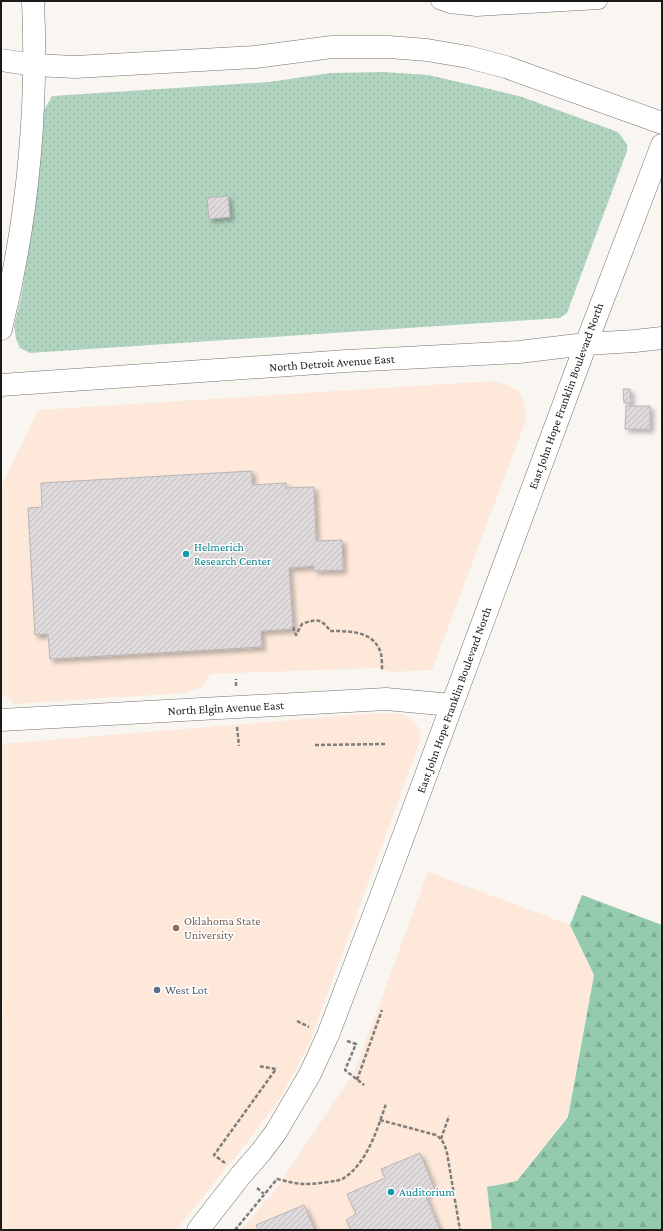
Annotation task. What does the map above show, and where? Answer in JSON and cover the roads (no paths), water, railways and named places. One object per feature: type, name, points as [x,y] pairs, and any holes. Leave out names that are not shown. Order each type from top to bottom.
[{"type":"main road","points":[[1,330],[17,253],[29,168],[34,103],[33,1]]},
{"type":"main road","points":[[1,60],[34,65],[75,67],[255,57],[332,47],[389,47],[427,50],[468,57],[506,67],[662,123]]},
{"type":"main road","name":"East John Hope Franklin Boulevard North","points":[[198,1230],[276,1132],[310,1074],[328,1035],[586,344],[662,145]]},
{"type":"main road","name":"North Detroit Avenue East","points":[[1,385],[348,361],[519,352],[586,344],[662,338]]},
{"type":"main road","name":"North Elgin Avenue East","points":[[1,720],[386,699],[452,705]]},
{"type":"street","points":[[440,2],[450,5],[477,8],[599,1]]},
{"type":"place","name":"Helmerich Research Center","points":[[186,554]]},
{"type":"place","name":"Oklahoma State University","points":[[176,928]]},
{"type":"place","name":"West Lot","points":[[157,990]]},
{"type":"place","name":"Auditorium","points":[[391,1192]]}]
